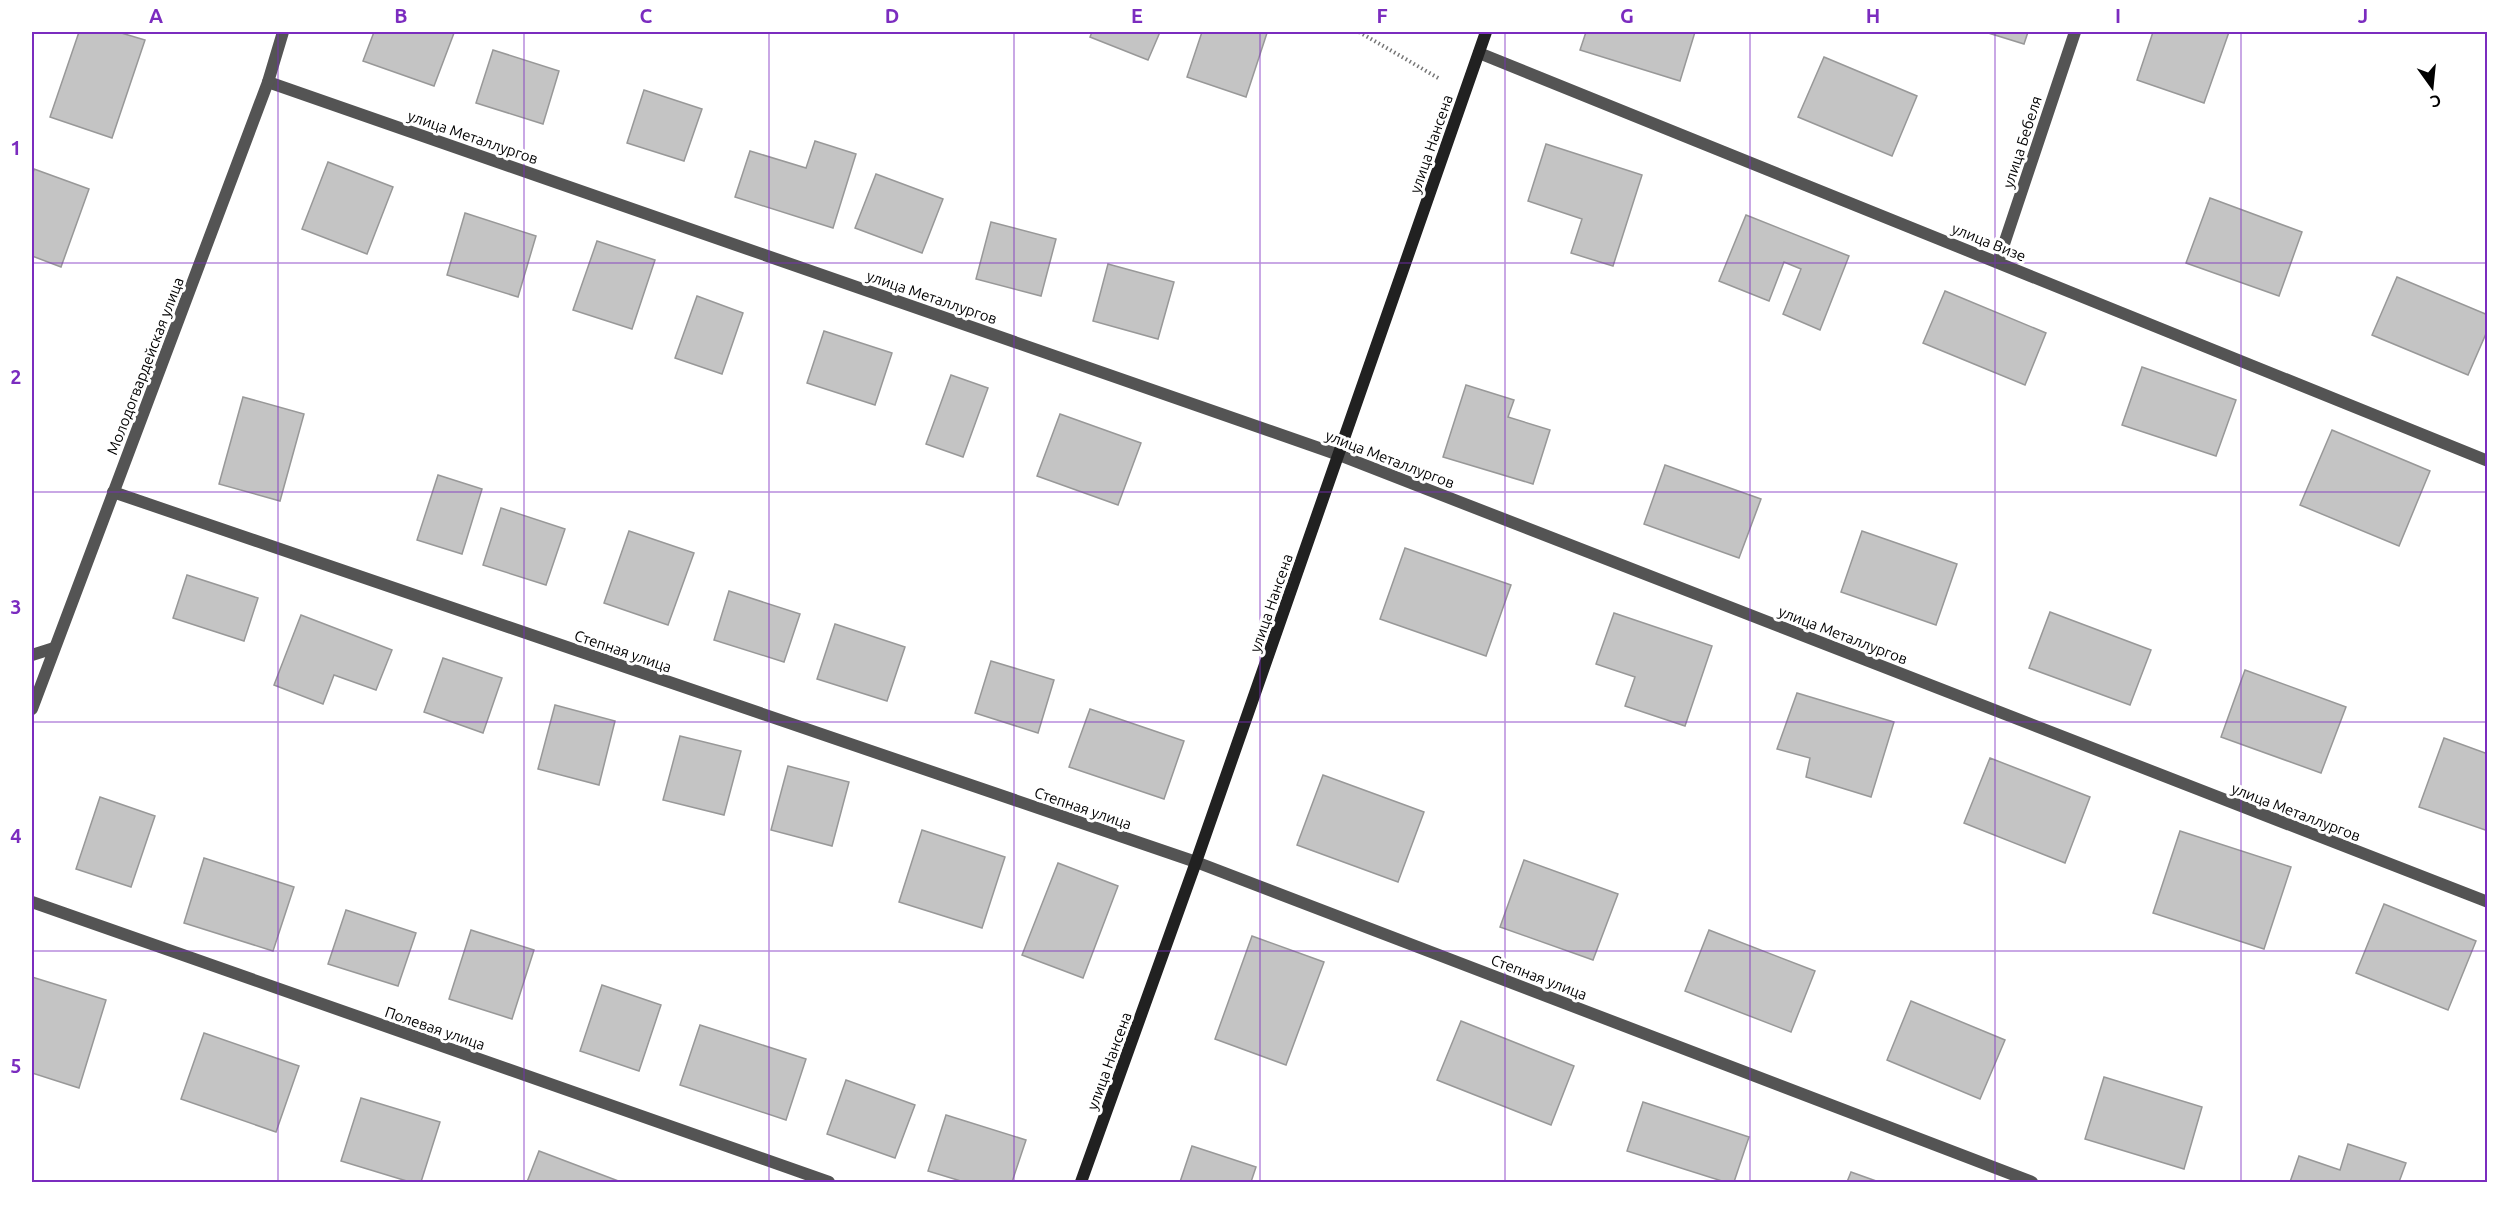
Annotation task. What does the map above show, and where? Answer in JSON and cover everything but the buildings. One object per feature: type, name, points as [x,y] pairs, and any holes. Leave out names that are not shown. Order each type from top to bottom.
[{"type":"main road","name":"улица Нансена","points":[[1081,1182],[1196,862],[1486,32]]},
{"type":"street","name":"Молодогвардейская улица","points":[[32,710],[268,82],[283,32]]},
{"type":"street","name":"улица Бебеля","points":[[1998,262],[2075,32]]},
{"type":"street","name":"улица Визе","points":[[1479,53],[2487,461]]},
{"type":"street","name":"улица Металлургов","points":[[268,82],[1339,455],[2487,902]]},
{"type":"street","name":"Степная улица","points":[[113,492],[1196,862],[2032,1182]]},
{"type":"street","points":[[32,655],[54,648]]},
{"type":"street","name":"Полевая улица","points":[[32,902],[829,1182]]},
{"type":"path","points":[[1359,32],[1445,83]]}]
